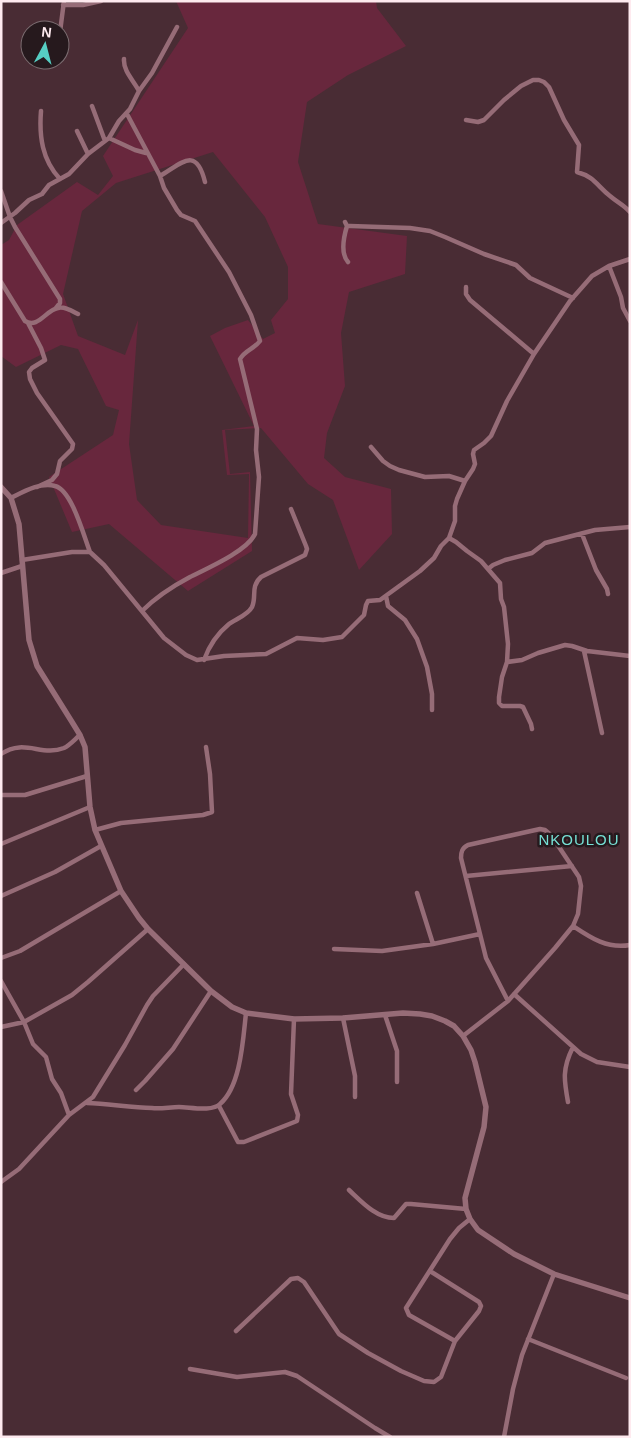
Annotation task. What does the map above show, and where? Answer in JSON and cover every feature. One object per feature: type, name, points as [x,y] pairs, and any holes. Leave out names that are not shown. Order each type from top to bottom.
[{"type":"street","points":[[61,20],[63,3],[83,5],[102,1]]},
{"type":"street","points":[[1,223],[29,200],[42,194],[49,185],[69,174],[88,154],[107,139],[119,121],[127,114],[139,90],[152,73],[178,26]]},
{"type":"street","points":[[124,59],[123,65],[139,90]]},
{"type":"street","points":[[466,120],[478,122],[484,120],[521,86],[533,80],[544,82],[549,87],[564,120],[579,146],[576,172],[596,182],[630,212]]},
{"type":"street","points":[[92,106],[107,139],[147,153]]},
{"type":"street","points":[[41,111],[40,132],[44,154],[60,179]]},
{"type":"street","points":[[127,114],[177,210],[181,215],[195,221],[229,272],[251,315],[260,341],[242,355],[240,362],[256,429],[259,477],[256,528],[252,540],[242,549],[163,594],[142,611]]},
{"type":"street","points":[[77,131],[88,154]]},
{"type":"street","points":[[160,176],[178,164],[193,160],[203,174],[205,182]]},
{"type":"street","points":[[1,191],[10,217],[60,299],[60,304],[56,308],[36,322],[28,323]]},
{"type":"street","points":[[348,262],[344,258],[346,224],[430,231],[484,254],[516,265],[530,278],[573,298]]},
{"type":"street","points":[[38,487],[55,486],[62,490],[70,499],[90,552],[104,565],[170,643],[191,658],[204,660],[224,656],[266,654],[297,638],[323,640],[342,637],[364,615],[368,602],[380,600],[386,596],[434,558],[441,546],[449,538],[455,521],[455,506],[464,481],[473,469],[474,450],[491,436],[506,401],[534,354],[573,298],[592,276],[609,266],[630,259]]},
{"type":"street","points":[[609,266],[621,297],[623,308],[630,321]]},
{"type":"street","points":[[1,282],[28,323],[45,360],[32,368],[29,372],[30,379],[37,393],[72,444],[72,449],[60,461],[57,474],[52,480],[11,498]]},
{"type":"street","points":[[466,287],[466,294],[470,300],[534,354]]},
{"type":"street","points":[[56,308],[64,308],[78,314]]},
{"type":"street","points":[[371,446],[383,461],[400,470],[425,477],[449,476],[464,481]]},
{"type":"street","points":[[1,487],[11,498],[19,524],[29,640],[32,654],[37,666],[80,735],[85,747],[90,807],[95,830],[121,891],[139,918],[212,991],[232,1007],[246,1013],[294,1018],[343,1018],[404,1013],[432,1016],[454,1026],[463,1036],[471,1050],[486,1107],[484,1127],[465,1198],[466,1210],[470,1219],[478,1230],[514,1254],[554,1274],[630,1298]]},
{"type":"street","points":[[204,660],[209,648],[220,633],[229,624],[251,609],[254,586],[257,580],[305,555],[307,549],[291,509]]},
{"type":"street","points":[[488,569],[498,563],[532,553],[545,543],[595,530],[630,527]]},
{"type":"street","points":[[582,534],[608,594]]},
{"type":"street","points":[[449,538],[481,561],[498,580],[501,588],[507,634],[507,662],[502,677],[499,703],[502,706],[523,707],[532,729]]},
{"type":"street","points":[[1,573],[22,563],[40,558],[72,552],[90,552]]},
{"type":"street","points":[[386,596],[388,606],[404,620],[418,639],[427,667],[432,694],[432,710]]},
{"type":"street","points":[[507,662],[522,660],[562,646],[572,646],[584,651],[630,656]]},
{"type":"street","points":[[584,651],[602,733]]},
{"type":"street","points":[[1,754],[20,747],[31,747],[47,751],[64,748],[80,735]]},
{"type":"street","points":[[95,830],[121,823],[202,815],[212,812],[210,774],[206,747]]},
{"type":"street","points":[[1,795],[25,795],[87,776]]},
{"type":"street","points":[[1,844],[90,807]]},
{"type":"street","points":[[463,1036],[508,1001],[573,926],[578,914],[581,886],[579,877],[551,835],[545,830],[540,829],[468,845],[463,848],[461,858],[486,958],[508,1001]]},
{"type":"street","points":[[1,896],[55,872],[101,846]]},
{"type":"street","points":[[466,876],[572,866]]},
{"type":"street","points":[[1,958],[20,951],[121,891]]},
{"type":"street","points":[[417,893],[433,944]]},
{"type":"street","points":[[573,926],[594,940],[605,944],[630,945]]},
{"type":"street","points":[[1,1027],[24,1022],[72,995],[148,929]]},
{"type":"street","points":[[334,949],[382,951],[433,944],[480,934]]},
{"type":"street","points":[[1,1182],[19,1169],[69,1115],[87,1103],[96,1092],[153,996],[184,964]]},
{"type":"street","points":[[1,981],[24,1022],[33,1044],[46,1057],[52,1079],[61,1093],[69,1115]]},
{"type":"street","points":[[136,1090],[172,1049],[212,991]]},
{"type":"street","points":[[514,994],[581,1054],[597,1062],[630,1067]]},
{"type":"street","points":[[87,1103],[153,1109],[177,1107],[210,1108],[219,1106],[228,1095],[236,1076],[246,1013]]},
{"type":"street","points":[[385,1015],[397,1051],[397,1082]]},
{"type":"street","points":[[219,1106],[238,1142],[297,1121],[298,1115],[291,1094],[294,1018]]},
{"type":"street","points":[[343,1018],[355,1076],[355,1097]]},
{"type":"street","points":[[568,1102],[565,1067],[573,1047]]},
{"type":"street","points":[[349,1190],[369,1208],[387,1218],[394,1218],[406,1204],[466,1210]]},
{"type":"street","points":[[455,1342],[409,1315],[406,1308],[450,1239],[470,1219]]},
{"type":"street","points":[[236,1330],[291,1278],[298,1278],[304,1282],[339,1334],[401,1371],[424,1381],[434,1382],[440,1377],[455,1342],[479,1312],[481,1306],[478,1302],[430,1271]]},
{"type":"street","points":[[504,1437],[513,1389],[522,1355],[554,1274]]},
{"type":"street","points":[[528,1339],[626,1378]]},
{"type":"street","points":[[190,1369],[237,1377],[285,1372],[297,1376],[390,1437]]},
{"type":"shaded area","points":[[176,1],[376,1],[377,8],[406,46],[348,75],[307,102],[298,162],[318,224],[407,236],[405,274],[349,292],[341,333],[345,386],[327,433],[324,458],[345,477],[391,489],[392,534],[359,570],[333,500],[308,484],[261,428],[225,430],[230,474],[250,472],[252,551],[188,591],[109,524],[72,532],[49,477],[113,435],[119,410],[106,406],[78,349],[61,345],[16,367],[1,356],[1,245],[9,240],[17,225],[77,182],[98,195],[113,176],[103,156],[188,28]],"holes":[[[213,152],[265,217],[288,267],[288,299],[271,320],[275,333],[263,339],[248,320],[225,328],[210,336],[254,426],[222,430],[227,475],[249,474],[248,538],[161,525],[137,500],[129,444],[138,320],[125,355],[78,336],[63,294],[82,211],[116,183]]]},
{"type":"district","name":"NKOULOU","points":[[579,839]]}]
